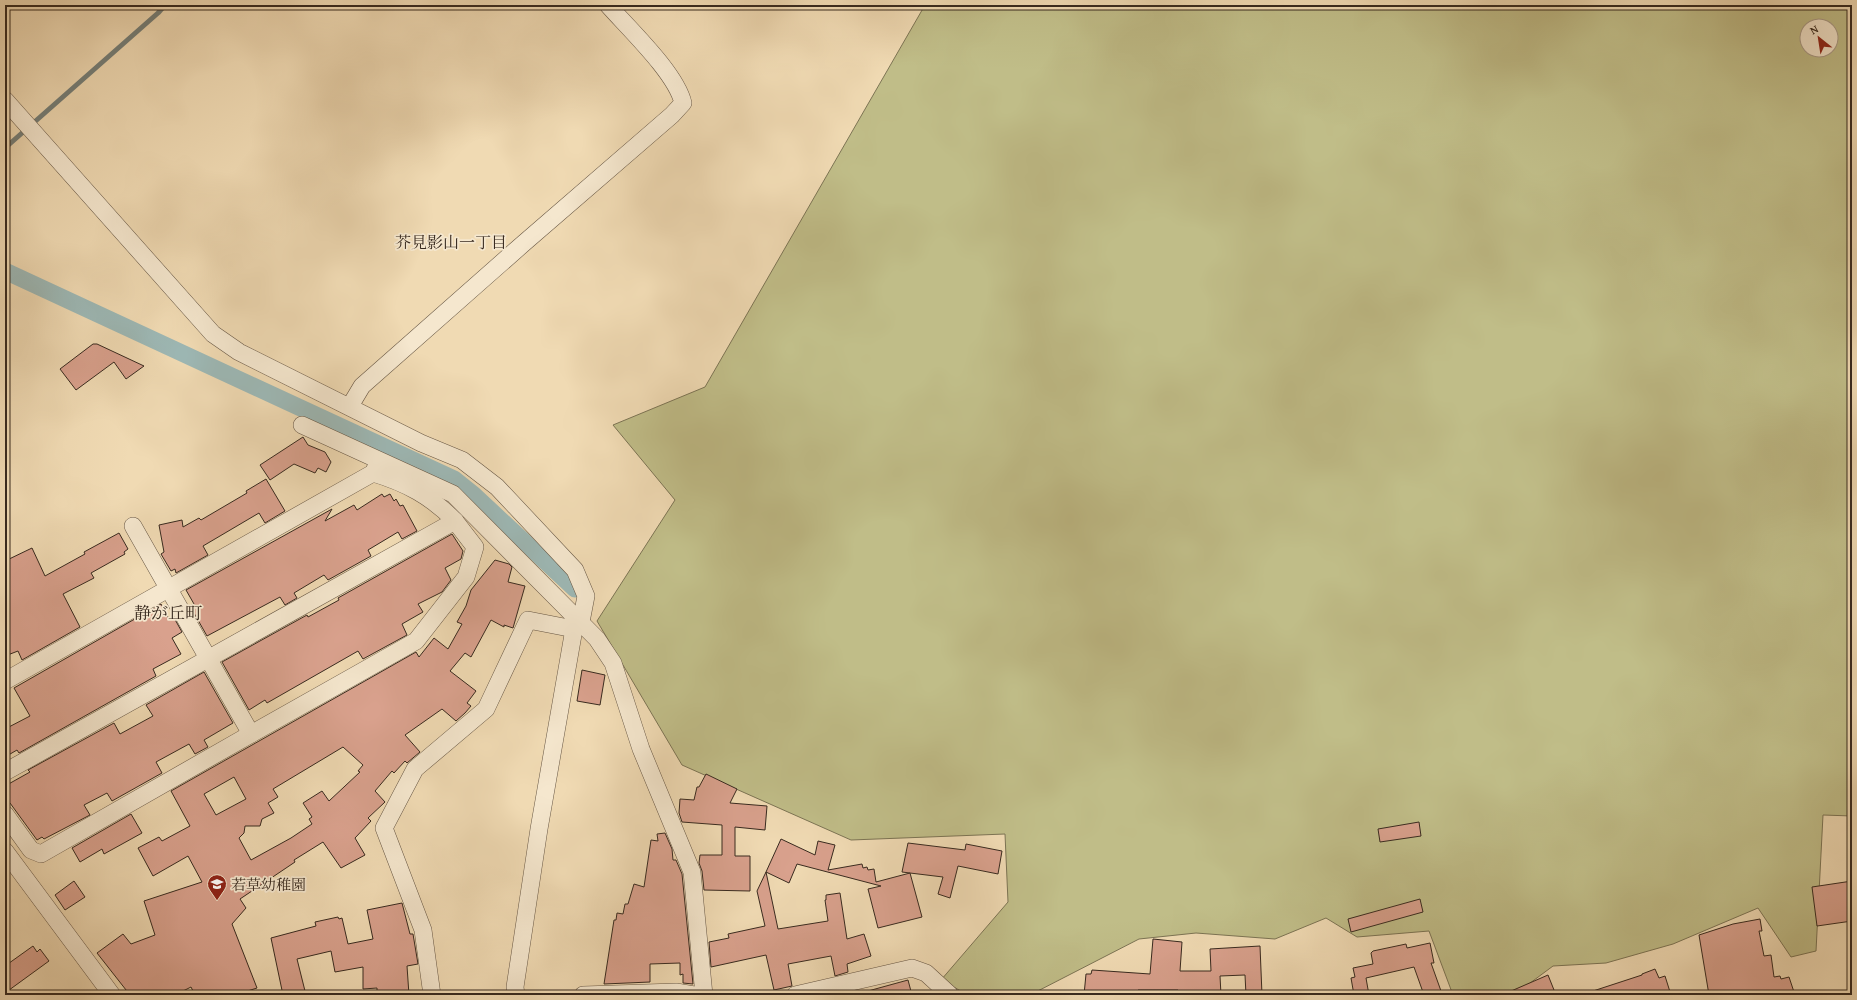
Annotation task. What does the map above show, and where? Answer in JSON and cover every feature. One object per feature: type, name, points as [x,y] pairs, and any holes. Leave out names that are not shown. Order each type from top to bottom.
[{"type":"street","points":[[350,406],[362,386],[672,115],[683,103],[680,93],[662,66],[608,5]]},
{"type":"street","points":[[5,100],[213,334],[239,352],[350,406],[421,443],[462,460],[497,488],[575,570],[586,596],[578,626],[538,837],[515,987],[516,995]]},
{"type":"street","points":[[5,814],[31,850],[41,854],[416,641],[466,577],[475,547],[455,521],[441,506],[377,466],[302,425]]},
{"type":"street","points":[[377,466],[453,494],[578,626],[597,639],[613,663],[641,749],[692,872],[704,995]]},
{"type":"street","points":[[5,681],[168,589],[377,466]]},
{"type":"street","points":[[5,772],[455,521]]},
{"type":"street","points":[[133,526],[251,734]]},
{"type":"street","points":[[432,995],[423,930],[384,828],[415,769],[486,709],[528,620],[578,626]]},
{"type":"street","points":[[5,851],[112,995]]},
{"type":"street","points":[[795,995],[912,968],[926,973],[950,995]]},
{"type":"street","points":[[583,995],[676,992],[694,995]]},
{"type":"shaded area","points":[[925,5],[1852,5],[1852,816],[1823,815],[1816,951],[1791,957],[1758,908],[1673,944],[1606,963],[1553,966],[1514,995],[1453,995],[1429,931],[1357,937],[1326,918],[1275,939],[1196,933],[1139,939],[1030,995],[968,995],[941,980],[1008,902],[1005,834],[851,840],[682,765],[597,621],[675,500],[613,425],[705,387]]},
{"type":"building","points":[[93,344],[97,344],[144,366],[126,379],[114,362],[76,390],[60,369]]},
{"type":"building","points":[[303,437],[308,445],[325,452],[331,462],[326,472],[318,468],[315,473],[294,464],[270,480],[260,465]]},
{"type":"building","points":[[266,479],[285,511],[265,523],[259,513],[203,546],[208,555],[176,573],[175,569],[171,571],[161,554],[164,552],[159,525],[182,520],[183,527],[199,518],[201,520],[247,493],[246,491]]},
{"type":"building","points":[[382,494],[384,497],[390,494],[394,501],[396,499],[400,506],[403,505],[417,531],[402,539],[398,532],[368,550],[371,556],[328,580],[324,575],[294,593],[297,598],[285,605],[280,597],[207,636],[190,606],[194,604],[186,590],[332,509],[325,521],[354,505],[357,510]]},
{"type":"building","points":[[119,533],[128,549],[124,552],[125,554],[91,573],[94,578],[63,594],[80,627],[22,660],[18,651],[5,656],[5,561],[32,548],[45,576]]},
{"type":"building","points":[[452,534],[463,551],[461,559],[445,568],[451,580],[442,592],[418,604],[423,612],[402,624],[407,635],[363,659],[358,651],[267,703],[265,700],[249,710],[222,662],[307,615],[308,617],[339,600],[338,598]]},
{"type":"building","points":[[495,560],[509,564],[512,567],[508,582],[525,586],[513,628],[504,625],[504,627],[491,620],[471,657],[465,653],[450,671],[476,691],[467,703],[471,706],[456,721],[442,709],[405,735],[420,752],[407,763],[405,761],[394,773],[392,771],[375,791],[385,802],[368,818],[371,821],[355,838],[365,855],[341,868],[323,842],[294,860],[295,862],[240,899],[246,908],[232,924],[257,988],[235,995],[195,995],[191,987],[177,994],[176,991],[168,995],[130,995],[97,953],[123,934],[131,944],[155,935],[144,901],[202,882],[188,856],[153,876],[138,848],[159,837],[162,841],[190,826],[171,791],[416,652],[419,657],[434,638],[448,649],[462,624],[457,622],[466,606],[471,590]],"holes":[[[343,747],[363,765],[358,771],[360,772],[329,801],[322,791],[303,803],[312,817],[309,819],[312,824],[291,838],[251,860],[239,838],[244,833],[245,826],[260,826],[262,819],[274,813],[268,803],[278,797],[273,789]],[[234,777],[246,799],[216,815],[204,794]]]},
{"type":"building","points":[[161,604],[169,619],[173,616],[182,632],[172,638],[181,654],[153,669],[156,676],[19,753],[17,750],[5,757],[5,729],[30,716],[14,688]]},
{"type":"building","points":[[582,670],[605,675],[600,705],[577,701]]},
{"type":"building","points":[[204,672],[233,723],[204,740],[208,747],[195,754],[189,744],[156,762],[162,773],[112,801],[107,793],[84,805],[90,815],[44,839],[42,837],[37,840],[10,803],[5,804],[5,786],[30,772],[28,770],[114,723],[120,734],[153,716],[146,705]]},
{"type":"building","points":[[706,774],[737,789],[730,803],[767,806],[765,830],[735,827],[735,856],[750,856],[750,891],[704,890],[702,871],[699,863],[700,855],[722,855],[722,825],[682,822],[679,813],[680,799],[694,800],[697,787],[699,787]]},
{"type":"building","points":[[131,814],[142,833],[104,854],[102,849],[80,862],[72,848]]},
{"type":"building","points":[[1419,822],[1421,836],[1380,842],[1378,829]]},
{"type":"building","points":[[665,833],[672,849],[673,860],[676,860],[682,874],[693,984],[683,983],[683,974],[680,975],[680,963],[650,964],[650,982],[604,984],[614,920],[616,920],[617,913],[623,914],[625,904],[628,904],[634,884],[644,887],[651,840],[658,841],[657,834]]},
{"type":"building","points":[[781,839],[815,855],[818,841],[835,845],[828,870],[862,864],[863,868],[867,867],[868,870],[874,869],[876,882],[910,873],[922,917],[878,928],[868,889],[881,886],[797,864],[789,883],[766,872]]},
{"type":"building","points":[[908,843],[965,850],[966,844],[1002,851],[998,874],[958,866],[950,898],[938,894],[943,877],[902,872]]},
{"type":"building","points":[[766,872],[778,929],[828,921],[825,900],[826,895],[840,893],[847,939],[864,934],[871,956],[847,964],[848,972],[835,976],[831,956],[788,964],[792,986],[774,990],[766,955],[711,967],[709,942],[729,938],[728,934],[765,926],[757,891]]},
{"type":"building","points":[[74,881],[85,897],[65,910],[55,895]]},
{"type":"building","points":[[1852,881],[1852,921],[1817,926],[1812,887]]},
{"type":"building","points":[[1420,899],[1423,912],[1351,932],[1348,919]]},
{"type":"building","points":[[402,903],[410,934],[413,934],[418,964],[407,966],[409,995],[377,995],[377,988],[363,989],[363,967],[335,972],[331,951],[297,959],[306,995],[283,995],[271,938],[316,926],[315,922],[338,917],[339,919],[342,918],[348,944],[373,939],[367,910]]},
{"type":"building","points":[[1760,919],[1762,931],[1759,931],[1764,956],[1771,955],[1774,977],[1780,976],[1781,979],[1789,977],[1795,995],[1765,995],[1764,991],[1736,995],[1709,995],[1699,935],[1733,924]]},
{"type":"building","points":[[1153,939],[1182,942],[1180,971],[1211,971],[1210,949],[1260,946],[1262,995],[1246,995],[1245,975],[1220,976],[1221,995],[1178,993],[1178,990],[1138,990],[1138,995],[1084,995],[1086,974],[1091,974],[1092,970],[1150,974]]},
{"type":"building","points":[[1430,943],[1434,963],[1431,963],[1441,991],[1431,995],[1424,995],[1414,967],[1366,978],[1369,995],[1354,995],[1351,978],[1355,977],[1353,968],[1373,964],[1371,953],[1373,951],[1406,944],[1407,948]]},
{"type":"building","points":[[33,946],[37,952],[40,949],[49,961],[5,993],[5,966]]},
{"type":"building","points":[[1655,969],[1659,978],[1665,976],[1671,995],[1590,995],[1590,992],[1642,975]]},
{"type":"building","points":[[1548,975],[1556,995],[1502,995]]},
{"type":"building","points":[[908,980],[912,995],[869,995],[868,991]]},
{"type":"waterway","points":[[5,148],[158,13],[165,5]]},
{"type":"waterway","points":[[5,271],[454,479],[474,495],[575,589]]},
{"type":"place","name":"若草幼稚園","points":[[217,901]]},
{"type":"district","name":"芥見影山一丁目","points":[[451,242]]},
{"type":"district","name":"静が丘町","points":[[168,612]]}]
